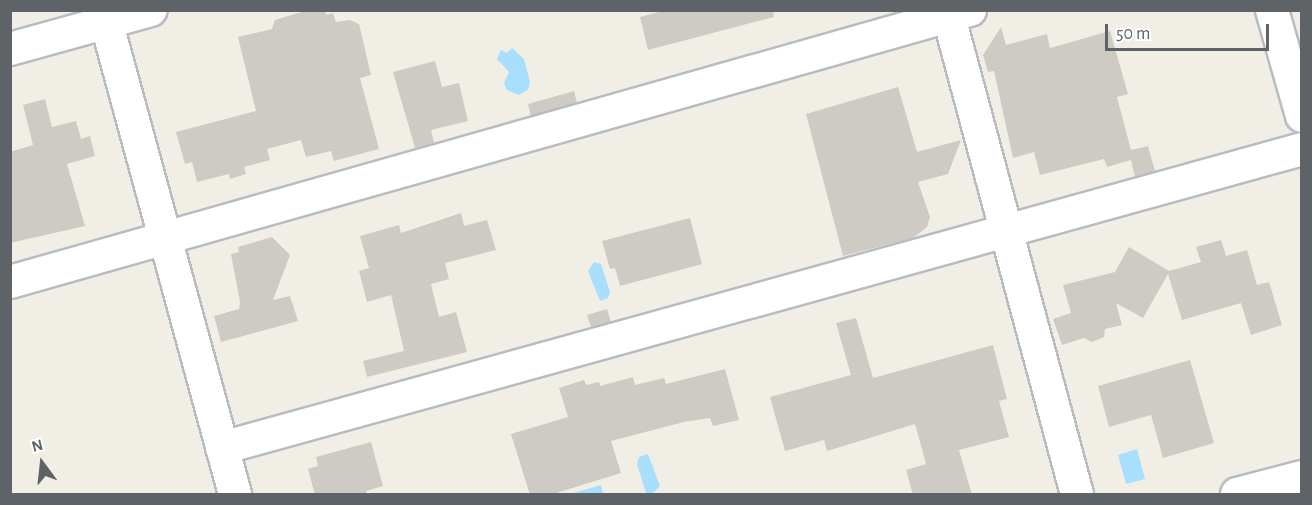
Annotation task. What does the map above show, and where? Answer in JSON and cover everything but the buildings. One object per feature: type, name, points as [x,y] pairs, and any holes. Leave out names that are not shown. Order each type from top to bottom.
[{"type":"street","points":[[10,49],[104,17],[151,10]]},
{"type":"street","points":[[1272,10],[1302,116]]},
{"type":"street","points":[[10,282],[165,240],[955,12],[1004,233],[1077,495]]},
{"type":"street","points":[[104,17],[234,495]]},
{"type":"street","points":[[222,448],[1302,149]]},
{"type":"street","points":[[1236,495],[1302,477]]},
{"type":"water","points":[[512,48],[524,59],[530,82],[528,90],[519,95],[507,90],[504,83],[509,72],[497,59],[501,50],[507,53]]},
{"type":"water","points":[[594,262],[601,264],[610,292],[608,298],[600,301],[588,271]]},
{"type":"water","points":[[1137,449],[1145,479],[1126,484],[1118,455]]},
{"type":"water","points":[[648,454],[660,486],[652,494],[646,493],[637,464],[639,457]]},
{"type":"water","points":[[601,485],[603,494],[570,494]]}]
